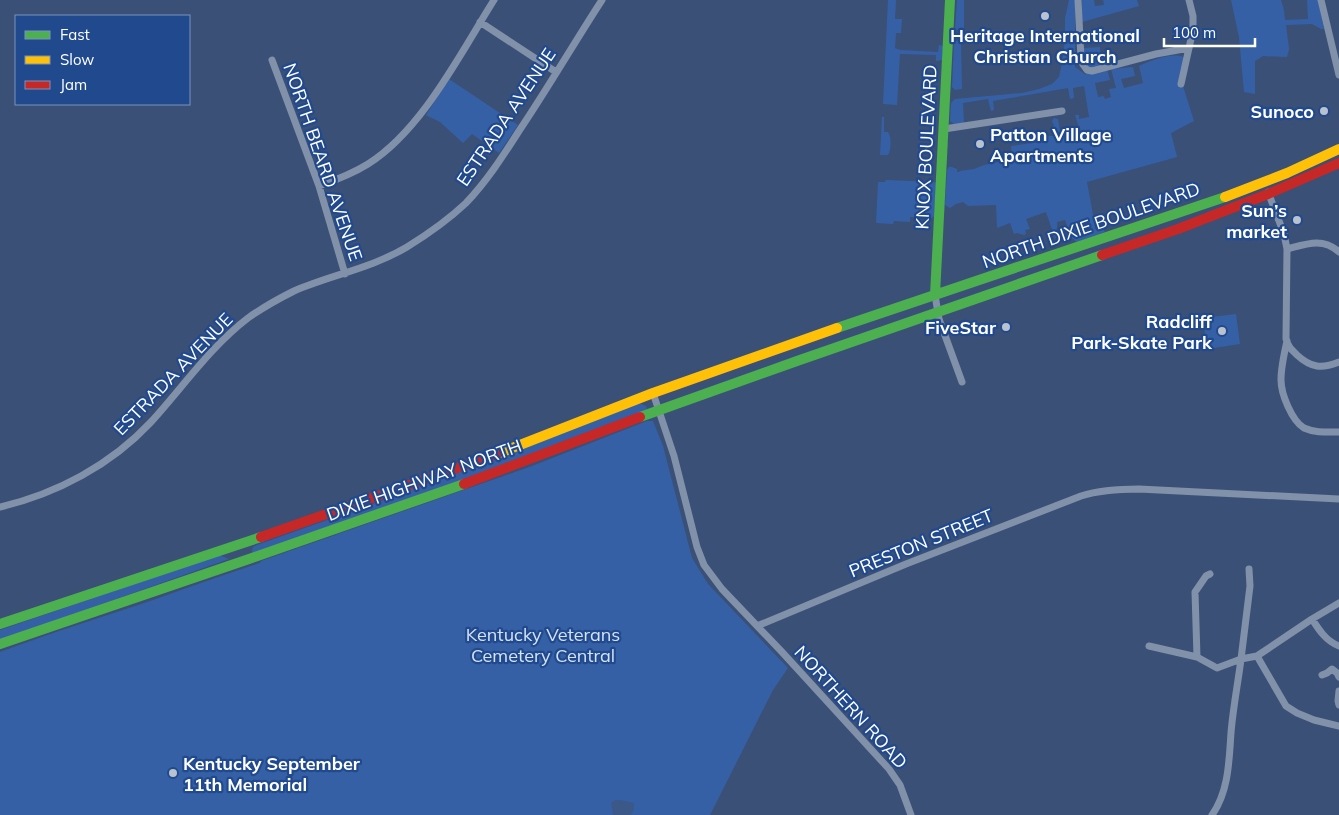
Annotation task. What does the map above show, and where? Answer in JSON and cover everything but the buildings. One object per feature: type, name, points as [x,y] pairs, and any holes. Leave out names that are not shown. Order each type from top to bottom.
[{"type":"main road","name":"KNOX BOULEVARD","points":[[935,295],[950,0]]},
{"type":"main road","name":"NORTH DIXIE BOULEVARD","points":[[851,324],[1164,219],[1264,182],[1339,149]]},
{"type":"main road","name":"NORTH DIXIE BOULEVARD","points":[[855,340],[1178,229],[1268,194],[1339,163]]},
{"type":"main road","name":"DIXIE HIGHWAY NORTH","points":[[0,624],[480,460],[653,393],[851,324]]},
{"type":"main road","name":"DIXIE HIGHWAY NORTH","points":[[0,644],[250,560],[453,488],[622,424],[855,340]]},
{"type":"street","points":[[319,186],[351,174],[364,166],[387,150],[403,134],[442,84],[494,0]]},
{"type":"street","name":"ESTRADA AVENUE","points":[[0,507],[24,501],[68,483],[93,469],[137,436],[217,345],[248,318],[265,307],[294,291],[380,261],[407,247],[444,221],[466,202],[488,177],[602,0]]},
{"type":"street","points":[[1078,0],[1081,58],[1087,70],[1092,71],[1156,54],[1189,48]]},
{"type":"street","points":[[1181,84],[1193,23],[1189,0]]},
{"type":"street","points":[[1322,0],[1339,75]]},
{"type":"street","points":[[480,22],[556,72]]},
{"type":"street","name":"NORTH BEARD AVENUE","points":[[272,60],[319,186],[345,274]]},
{"type":"street","points":[[944,129],[1062,111]]},
{"type":"street","points":[[1264,182],[1284,234],[1287,249],[1287,341],[1281,380],[1285,398],[1291,412],[1300,425],[1318,432],[1339,432]]},
{"type":"street","points":[[1287,249],[1306,243],[1317,242],[1330,246],[1339,252]]},
{"type":"street","points":[[935,295],[937,311],[962,382]]},
{"type":"street","points":[[1287,341],[1289,347],[1306,363],[1312,366],[1327,366],[1339,362]]},
{"type":"street","points":[[653,393],[675,459],[700,556],[710,574],[756,626]]},
{"type":"street","name":"PRESTON STREET","points":[[756,626],[906,564],[1081,496],[1100,491],[1139,489],[1339,499]]},
{"type":"street","points":[[1212,815],[1220,802],[1226,782],[1250,586],[1249,569]]},
{"type":"street","points":[[1196,657],[1195,592],[1206,576],[1210,574]]},
{"type":"street","points":[[1150,646],[1196,657],[1217,668],[1241,659],[1257,656],[1339,603]]},
{"type":"street","points":[[1312,619],[1322,634],[1339,646]]},
{"type":"street","name":"NORTHERN ROAD","points":[[756,626],[889,769],[900,785],[911,815]]},
{"type":"street","points":[[1257,656],[1286,706],[1296,713],[1314,720],[1339,726]]},
{"type":"street","points":[[1322,675],[1332,669],[1339,678]]},
{"type":"street","points":[[1339,692],[1339,705]]},
{"type":"green space","points":[[888,0],[896,0],[895,19],[902,19],[901,33],[896,33],[895,48],[900,50],[938,52],[939,45],[943,46],[942,60],[936,61],[936,55],[900,54],[897,105],[883,104]]},
{"type":"green space","points":[[957,0],[964,0],[964,31],[955,29]]},
{"type":"green space","points":[[1069,0],[1076,0],[1075,67],[1086,75],[1086,73],[1107,69],[1110,80],[1095,83],[1098,97],[1104,96],[1105,99],[1111,97],[1109,89],[1116,88],[1111,69],[1133,67],[1135,76],[1121,79],[1124,88],[1143,83],[1139,66],[1161,58],[1183,57],[1183,86],[1194,121],[1171,133],[1177,157],[1087,182],[1095,229],[1103,229],[1105,232],[1077,242],[1070,235],[1065,220],[1057,222],[1057,237],[1055,238],[1046,212],[1026,219],[1030,229],[1025,230],[1026,234],[1024,235],[1014,234],[1010,223],[997,228],[996,205],[968,206],[963,202],[950,208],[945,205],[947,170],[949,167],[957,169],[957,172],[959,172],[1012,159],[1011,146],[1040,142],[1040,136],[1058,136],[1052,121],[1054,118],[1058,119],[1061,137],[1078,134],[1077,128],[1079,127],[1075,115],[1079,115],[1079,119],[1089,117],[1084,86],[1073,88],[1074,98],[1070,99],[1068,88],[993,101],[994,110],[991,111],[988,99],[963,103],[964,123],[954,124],[950,121],[951,103],[955,99],[1022,93],[1052,84],[1059,77],[1065,40],[1065,18]]},
{"type":"green space","points":[[1082,0],[1094,0],[1095,6],[1104,5],[1103,0],[1137,0],[1139,6],[1082,22]]},
{"type":"green space","points":[[1231,0],[1281,0],[1285,20],[1308,19],[1307,0],[1318,0],[1324,29],[1312,24],[1286,25],[1289,49],[1287,57],[1263,56],[1255,61],[1255,94],[1244,92],[1239,37]]},
{"type":"green space","points":[[961,40],[962,89],[955,90],[952,87],[954,43]]},
{"type":"green space","points":[[1100,47],[1100,54],[1110,53],[1111,62],[1089,68],[1085,61],[1084,48]]},
{"type":"green space","points":[[449,79],[518,125],[499,153],[472,134],[463,143],[440,122],[426,115]]},
{"type":"green space","points":[[882,117],[884,117],[884,132],[888,132],[890,138],[888,155],[880,155]]},
{"type":"green space","points":[[886,180],[936,183],[934,216],[932,218],[910,217],[910,222],[876,223],[878,182],[885,182]]},
{"type":"green space","name":"Radcliff Park-Skate Park","points":[[1236,314],[1240,344],[1207,349],[1203,318]]},
{"type":"green space","points":[[639,403],[646,406],[647,409],[536,454],[253,553],[252,551],[253,547],[257,545],[381,501]]},
{"type":"green space","name":"Kentucky Veterans Cemetery Central","points":[[647,421],[653,421],[663,446],[692,558],[708,584],[788,668],[773,690],[710,815],[0,815],[0,652],[260,563],[261,561],[532,466]]},
{"type":"green space","points":[[219,555],[229,559],[0,640],[0,630]]},
{"type":"shaded area","points":[[615,800],[634,803],[631,815],[613,815],[611,803]]},
{"type":"traffic: fast","points":[[935,295],[950,0]]},
{"type":"traffic: fast","points":[[837,328],[1225,197]]},
{"type":"traffic: fast","points":[[640,417],[1102,255]]},
{"type":"traffic: fast","points":[[0,644],[464,484]]},
{"type":"traffic: fast","points":[[0,624],[261,537]]},
{"type":"traffic: slow","points":[[1225,197],[1287,173],[1339,149]]},
{"type":"traffic: slow","points":[[497,454],[653,393],[837,328]]},
{"type":"traffic: jam","points":[[1102,255],[1178,229],[1268,194],[1339,163]]},
{"type":"traffic: jam","points":[[464,484],[640,417]]},
{"type":"traffic: jam","points":[[261,537],[497,454]]},
{"type":"place","name":"Heritage International Christian Church","points":[[1045,16]]},
{"type":"place","name":"Sunoco","points":[[1324,111]]},
{"type":"place","name":"Patton Village Apartments","points":[[980,144]]},
{"type":"place","name":"Sun’s market","points":[[1297,220]]},
{"type":"place","name":"FiveStar","points":[[1006,327]]},
{"type":"place","name":"Radcliff Park-Skate Park","points":[[1222,331]]},
{"type":"place","name":"Kentucky September 11th Memorial","points":[[173,773]]}]
